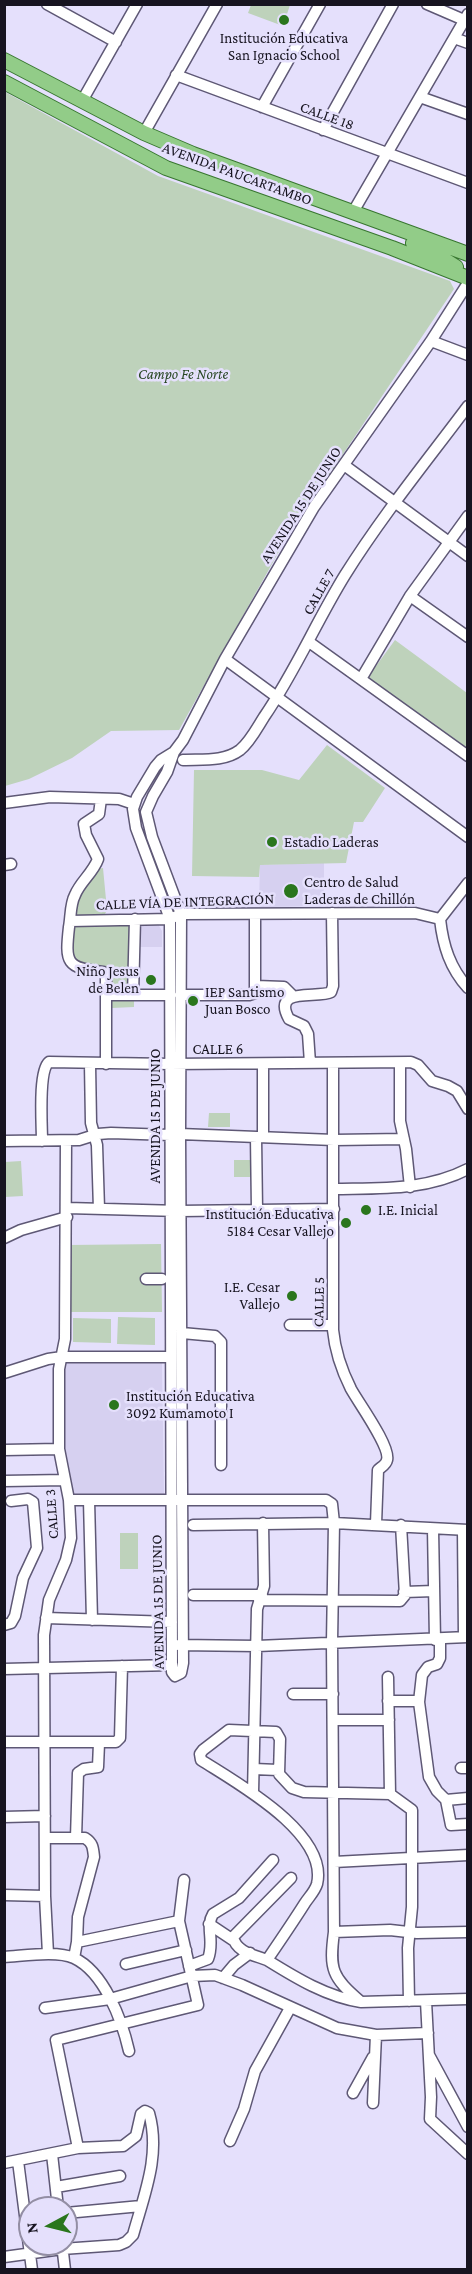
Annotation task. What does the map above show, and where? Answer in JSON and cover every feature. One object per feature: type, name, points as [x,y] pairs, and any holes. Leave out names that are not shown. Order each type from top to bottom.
[{"type":"main road","name":"AVENIDA PAUCARTAMBO","points":[[4,60],[144,133],[193,154],[468,254]]},
{"type":"main road","name":"AVENIDA PAUCARTAMBO","points":[[4,82],[166,168],[392,248],[468,278]]},
{"type":"main road","points":[[372,220],[383,230],[429,250],[468,278]]},
{"type":"street","points":[[82,101],[137,4]]},
{"type":"street","points":[[144,133],[217,4]]},
{"type":"street","points":[[262,107],[320,4]]},
{"type":"street","points":[[323,130],[393,4]]},
{"type":"street","points":[[353,212],[466,17],[427,4]]},
{"type":"street","points":[[54,6],[116,42]]},
{"type":"street","points":[[454,38],[468,43]]},
{"type":"street","name":"CALLE 18","points":[[176,75],[468,183]]},
{"type":"street","points":[[420,97],[468,114]]},
{"type":"street","name":"AVENIDA 15 DE JUNIO","points":[[177,1645],[177,1501],[171,1357],[175,1211],[175,917],[146,817],[147,808],[167,772],[174,752],[183,740],[225,659],[286,553],[468,283]]},
{"type":"street","points":[[431,341],[468,355]]},
{"type":"street","name":"CALLE 7","points":[[183,760],[222,758],[232,755],[252,737],[278,698],[344,577],[468,406]]},
{"type":"street","points":[[344,465],[468,556]]},
{"type":"street","points":[[361,679],[410,596],[468,516]]},
{"type":"street","points":[[410,596],[468,637]]},
{"type":"street","points":[[309,642],[468,756]]},
{"type":"street","points":[[225,659],[468,837]]},
{"type":"street","name":"AVENIDA 15 DE JUNIO","points":[[174,752],[155,767],[134,804],[136,828],[175,917]]},
{"type":"street","points":[[4,804],[50,797],[119,799],[134,804]]},
{"type":"street","points":[[101,799],[99,814],[87,822],[84,829],[98,859],[95,867],[75,892],[66,952],[70,961],[82,970],[106,974],[106,1064]]},
{"type":"street","points":[[468,883],[440,919],[441,934],[451,965],[468,988]]},
{"type":"street","points":[[310,1063],[308,1034],[304,1026],[292,1022],[286,1016],[288,1000],[293,996],[328,994],[332,990],[332,913]]},
{"type":"street","name":"CALLE VÍA DE INTEGRACIÓN","points":[[70,921],[332,913],[416,913],[440,919]]},
{"type":"street","points":[[106,995],[249,995],[255,993],[255,914]]},
{"type":"street","points":[[133,995],[135,920]]},
{"type":"street","points":[[256,986],[284,987],[293,996]]},
{"type":"street","name":"CALLE 6","points":[[42,1141],[45,1066],[49,1062],[90,1064],[415,1063],[432,1081],[457,1091],[468,1109]]},
{"type":"street","points":[[400,1063],[400,1121],[410,1187]]},
{"type":"street","points":[[90,1064],[91,1123],[97,1145],[99,1209]]},
{"type":"street","points":[[257,1210],[264,1064]]},
{"type":"street","name":"CALLE 5","points":[[333,1064],[333,1325],[335,1346],[347,1379],[373,1424],[387,1455],[386,1463],[378,1470],[376,1524]]},
{"type":"street","points":[[4,1141],[66,1141],[111,1133],[334,1140],[404,1139]]},
{"type":"street","name":"CALLE 3","points":[[48,1954],[45,1896],[44,1742],[46,1618],[52,1590],[69,1550],[69,1500],[59,1449],[59,1369],[65,1339],[66,1141]]},
{"type":"street","points":[[334,1189],[410,1187],[445,1179],[468,1169]]},
{"type":"street","points":[[4,1238],[67,1213],[99,1209],[175,1211],[334,1209]]},
{"type":"street","name":"AVENIDA 15 DE JUNIO","points":[[122,1666],[172,1665],[172,1672],[175,1676],[179,1675],[182,1669],[172,1622],[182,1334],[175,1211]]},
{"type":"street","points":[[146,1279],[162,1279]]},
{"type":"street","points":[[290,1325],[333,1325]]},
{"type":"street","points":[[182,1334],[215,1336],[221,1342],[221,1465]]},
{"type":"street","points":[[4,1373],[62,1357],[171,1357]]},
{"type":"street","points":[[4,1450],[59,1449]]},
{"type":"street","points":[[4,1481],[65,1480]]},
{"type":"street","points":[[4,1625],[11,1623],[15,1616],[23,1578],[37,1548],[33,1502],[28,1499],[11,1501]]},
{"type":"street","points":[[69,1500],[327,1500],[332,1504],[334,1523],[332,1642],[335,1794],[332,1952],[336,1977],[362,2002]]},
{"type":"street","points":[[89,1500],[92,1620]]},
{"type":"street","points":[[252,1793],[256,1730],[257,1646],[260,1597],[264,1581],[263,1523]]},
{"type":"street","points":[[177,1645],[257,1646],[466,1637],[465,1530],[334,1523],[193,1525]]},
{"type":"street","points":[[193,1595],[400,1601],[404,1597],[401,1525]]},
{"type":"street","points":[[433,1529],[434,1592],[440,1658],[437,1664],[428,1668],[422,1675],[419,1701],[429,1777],[437,1791],[446,1800],[451,1825],[468,1824]]},
{"type":"street","points":[[404,1592],[434,1592]]},
{"type":"street","points":[[46,1618],[172,1622]]},
{"type":"street","points":[[4,1669],[122,1666],[120,1738],[116,1742],[4,1742]]},
{"type":"street","points":[[388,1677],[390,1794]]},
{"type":"street","points":[[293,1694],[333,1694]]},
{"type":"street","points":[[388,1701],[419,1701]]},
{"type":"street","points":[[333,1720],[389,1720]]},
{"type":"street","points":[[267,1960],[315,1889],[317,1871],[304,1839],[262,1799],[201,1760],[200,1754],[226,1732],[256,1730],[276,1732],[278,1735],[278,1770],[292,1788],[304,1792],[335,1794],[390,1794],[412,1810],[409,2001]]},
{"type":"street","points":[[76,1838],[78,1773],[84,1769],[98,1767],[99,1743]]},
{"type":"street","points":[[254,1768],[278,1770]]},
{"type":"street","points":[[446,1800],[468,1798]]},
{"type":"street","points":[[4,1817],[45,1816]]},
{"type":"street","points":[[45,1838],[85,1838],[90,1841],[94,1857],[78,1917],[74,1958]]},
{"type":"street","points":[[334,1862],[468,1855]]},
{"type":"street","points":[[45,2008],[110,2000],[190,1971],[208,1959],[212,1948],[209,1924],[213,1914],[239,1898],[273,1860]]},
{"type":"street","points":[[233,1940],[291,1878]]},
{"type":"street","points":[[78,2148],[56,2040],[198,2005],[179,1921],[183,1880]]},
{"type":"street","points":[[4,1895],[45,1896]]},
{"type":"street","points":[[77,1942],[179,1921]]},
{"type":"street","points":[[209,1924],[233,1940],[240,1950],[267,1960],[298,1980],[344,2000],[426,2001],[466,1996]]},
{"type":"street","points":[[334,1932],[390,1930],[468,1932]]},
{"type":"street","points":[[126,1965],[186,1950]]},
{"type":"street","points":[[222,1978],[250,1953]]},
{"type":"street","points":[[4,1957],[48,1954],[74,1958],[93,1974],[110,2000],[123,2025],[129,2050]]},
{"type":"street","points":[[190,1971],[215,1975],[242,1985],[337,2028],[376,2035],[428,2033]]},
{"type":"street","points":[[426,2001],[430,2119],[468,2154]]},
{"type":"street","points":[[230,2141],[244,2109],[255,2071],[290,2008]]},
{"type":"street","points":[[373,2103],[376,2035]]},
{"type":"street","points":[[353,2093],[375,2053]]},
{"type":"street","points":[[429,2055],[468,2127]]},
{"type":"street","points":[[4,2163],[78,2148],[128,2144],[136,2136],[141,2114],[145,2111],[149,2113],[153,2144],[152,2166],[133,2235],[119,2245],[78,2246]]},
{"type":"street","points":[[52,2154],[57,2196]]},
{"type":"street","points":[[18,2161],[23,2196]]},
{"type":"street","points":[[56,2187],[120,2176]]},
{"type":"street","points":[[78,2212],[141,2206]]},
{"type":"shaded area","name":"Centro de Salud Laderas de Chillón","points":[[324,863],[324,906],[259,907],[260,865]]},
{"type":"shaded area","points":[[158,924],[162,931],[162,947],[140,947],[139,925]]},
{"type":"shaded area","name":"Institución Educativa 3092 Kumamoto I","points":[[65,1362],[162,1363],[164,1495],[74,1496],[65,1447]]},
{"type":"green space","points":[[251,4],[290,5],[283,26],[248,13]]},
{"type":"green space","name":"Campo Fe Norte","points":[[5,92],[158,176],[450,281],[454,289],[286,539],[179,730],[111,731],[72,758],[29,779],[5,786]]},
{"type":"green space","points":[[395,640],[467,693],[467,750],[368,677]]},
{"type":"green space","name":"Estadio Laderas","points":[[327,745],[385,788],[363,822],[354,822],[346,863],[260,865],[259,877],[192,876],[194,770],[262,770],[299,780]]},
{"type":"green space","points":[[103,868],[107,910],[104,916],[75,917],[74,904],[98,869]]},
{"type":"green space","points":[[130,923],[130,991],[108,990],[109,969],[83,968],[72,961],[73,925]]},
{"type":"green space","points":[[111,999],[134,999],[134,1007],[112,1008]]},
{"type":"green space","points":[[209,1113],[230,1113],[230,1127],[208,1127]]},
{"type":"green space","points":[[234,1160],[250,1160],[250,1177],[234,1177]]},
{"type":"green space","points":[[21,1161],[23,1196],[5,1197],[5,1162]]},
{"type":"green space","points":[[161,1244],[162,1312],[66,1312],[68,1245]]},
{"type":"green space","points":[[118,1317],[155,1318],[155,1345],[117,1344]]},
{"type":"green space","points":[[73,1318],[111,1319],[111,1343],[73,1342]]},
{"type":"green space","points":[[120,1533],[138,1533],[138,1569],[120,1569]]},
{"type":"place","name":"Institución Educativa San Ignacio School","points":[[284,20]]},
{"type":"place","name":"Estadio Laderas","points":[[272,842]]},
{"type":"place","name":"Centro de Salud Laderas de Chillón","points":[[291,891]]},
{"type":"place","name":"Niño Jesus de Belen","points":[[151,980]]},
{"type":"place","name":"IEP Santismo Juan Bosco","points":[[193,1001]]},
{"type":"place","name":"I.E. Inicial","points":[[366,1210]]},
{"type":"place","name":"Institución Educativa 5184 Cesar Vallejo","points":[[346,1223]]},
{"type":"place","name":"I.E. Cesar Vallejo","points":[[292,1296]]},
{"type":"place","name":"Institución Educativa 3092 Kumamoto I","points":[[114,1405]]}]
